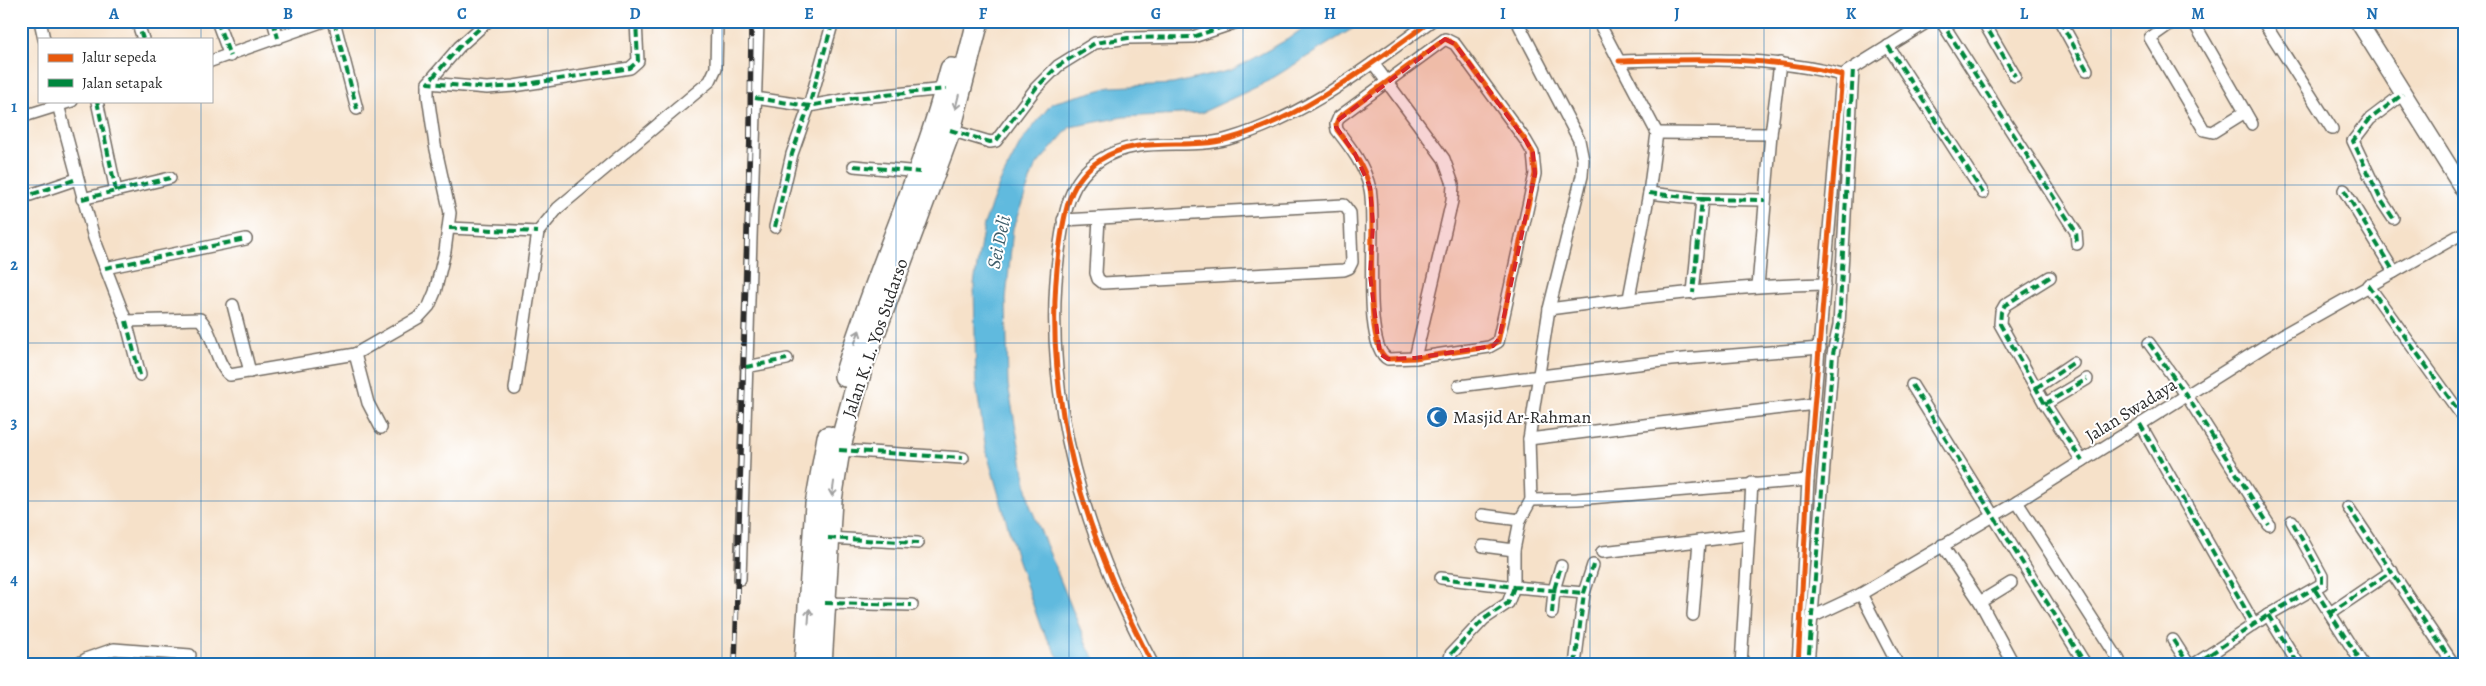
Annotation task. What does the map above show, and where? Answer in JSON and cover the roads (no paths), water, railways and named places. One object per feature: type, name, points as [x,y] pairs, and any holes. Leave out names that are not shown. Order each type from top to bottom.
[{"type":"highway","name":"Jalan K. L. Yos Sudarso","points":[[805,665],[816,504],[822,464],[834,409],[853,347],[920,172],[946,89],[963,21]]},
{"type":"highway","name":"Jalan K. L. Yos Sudarso","points":[[821,665],[828,538],[838,450],[862,366],[950,130],[978,21]]},
{"type":"street","points":[[40,21],[44,38]]},
{"type":"street","points":[[137,21],[142,38]]},
{"type":"street","points":[[217,21],[230,56]]},
{"type":"street","points":[[273,21],[278,38]]},
{"type":"street","points":[[212,61],[230,56],[324,21]]},
{"type":"street","points":[[334,21],[356,109]]},
{"type":"street","points":[[126,321],[200,319],[209,329],[224,370],[230,375],[355,354],[418,318],[429,306],[435,292],[449,228],[450,213],[436,145],[428,96],[428,83],[459,47],[488,21]]},
{"type":"street","points":[[428,83],[487,88],[630,68],[638,60],[636,21]]},
{"type":"street","points":[[515,389],[538,232],[558,208],[710,81],[716,68],[717,21]]},
{"type":"street","points":[[740,579],[758,21]]},
{"type":"street","points":[[775,227],[792,154],[809,106],[833,21]]},
{"type":"street","points":[[950,130],[990,142],[996,141],[1041,82],[1058,66],[1095,43],[1128,38],[1193,37],[1240,21]]},
{"type":"street","points":[[1153,665],[1129,620],[1091,529],[1076,483],[1063,426],[1057,361],[1056,312],[1058,265],[1063,220],[1068,199],[1077,182],[1087,170],[1110,154],[1126,148],[1156,143],[1225,140],[1261,128],[1297,112],[1373,63],[1431,21]]},
{"type":"street","points":[[1448,665],[1451,654],[1484,618],[1508,602],[1514,587],[1514,550],[1520,520],[1530,500],[1529,439],[1549,309],[1582,176],[1583,160],[1579,140],[1517,21]]},
{"type":"street","points":[[1598,21],[1657,133],[1629,298]]},
{"type":"street","points":[[1619,61],[1690,59],[1780,63],[1842,75],[1929,21]]},
{"type":"street","points":[[1942,21],[2076,232],[2077,244]]},
{"type":"street","points":[[1983,21],[2015,76]]},
{"type":"street","points":[[2060,21],[2087,70]]},
{"type":"street","points":[[2174,21],[2150,38],[2204,130],[2212,132],[2245,112]]},
{"type":"street","points":[[2192,21],[2252,124]]},
{"type":"street","points":[[2263,21],[2332,129]]},
{"type":"street","points":[[2358,21],[2465,192]]},
{"type":"street","points":[[1441,41],[1452,41],[1526,141],[1533,154],[1535,166],[1498,342],[1489,347],[1415,358],[1388,359],[1379,351],[1370,275],[1374,225],[1370,187],[1355,154],[1336,127],[1339,117],[1388,82],[1441,41]]},
{"type":"street","points":[[1888,46],[1983,193]]},
{"type":"street","points":[[1373,63],[1444,159],[1453,184],[1452,201],[1415,358]]},
{"type":"street","points":[[1758,286],[1770,134],[1780,63]]},
{"type":"street","points":[[1808,665],[1814,616],[1832,363],[1839,325],[1853,69]]},
{"type":"street","points":[[1798,665],[1808,480],[1842,75]]},
{"type":"street","points":[[755,98],[809,106],[854,98],[946,89]]},
{"type":"street","points":[[2393,218],[2381,200],[2353,141],[2370,119],[2403,94]]},
{"type":"street","points":[[97,102],[116,191]]},
{"type":"street","points":[[21,117],[57,103],[82,200],[105,268],[126,321],[140,375]]},
{"type":"street","points":[[1657,133],[1770,134]]},
{"type":"street","points":[[854,166],[920,172]]},
{"type":"street","points":[[82,200],[170,178]]},
{"type":"street","points":[[21,198],[77,179]]},
{"type":"street","points":[[2344,190],[2394,272]]},
{"type":"street","points":[[1648,194],[1702,199],[1765,200]]},
{"type":"street","points":[[1693,293],[1702,199]]},
{"type":"street","points":[[1063,220],[1099,218],[1344,205],[1350,213],[1352,262],[1349,268],[1344,270],[1103,283],[1098,279],[1096,273],[1099,218]]},
{"type":"street","points":[[449,228],[538,232]]},
{"type":"street","name":"Jalan Swadaya","points":[[1814,616],[1861,594],[1992,514],[2017,502],[2140,424],[2368,285],[2465,232]]},
{"type":"street","points":[[105,268],[246,239]]},
{"type":"street","points":[[2050,277],[2005,305],[2000,318],[2000,324],[2036,388],[2082,461]]},
{"type":"street","points":[[1549,309],[1629,298],[1758,286],[1825,284]]},
{"type":"street","points":[[2368,285],[2465,420]]},
{"type":"street","points":[[233,305],[250,372]]},
{"type":"street","points":[[2149,343],[2186,396],[2269,525]]},
{"type":"street","points":[[1459,386],[1671,360],[1820,348]]},
{"type":"street","points":[[355,354],[368,403],[381,428]]},
{"type":"street","points":[[746,367],[788,359]]},
{"type":"street","points":[[2036,388],[2073,363]]},
{"type":"street","points":[[2046,404],[2087,378]]},
{"type":"street","points":[[1912,385],[2086,665]]},
{"type":"street","points":[[1529,439],[1815,404]]},
{"type":"street","points":[[2140,424],[2254,624]]},
{"type":"street","points":[[838,450],[963,458]]},
{"type":"street","points":[[1530,500],[1578,499],[1752,483],[1808,480]]},
{"type":"street","points":[[1741,665],[1747,535],[1752,483]]},
{"type":"street","points":[[2017,502],[2118,660]]},
{"type":"street","points":[[2348,507],[2454,665]]},
{"type":"street","points":[[1482,515],[1520,520]]},
{"type":"street","points":[[2193,665],[2268,615],[2315,590],[2322,584],[2322,576],[2292,521]]},
{"type":"street","points":[[1602,552],[1747,535]]},
{"type":"street","points":[[828,538],[918,543]]},
{"type":"street","points":[[1693,615],[1698,541]]},
{"type":"street","points":[[1942,545],[1980,602],[2014,665]]},
{"type":"street","points":[[1483,546],[1514,550]]},
{"type":"street","points":[[1575,665],[1584,593],[1593,565]]},
{"type":"street","points":[[1552,613],[1554,590],[1560,566]]},
{"type":"street","points":[[2330,613],[2392,572]]},
{"type":"street","points":[[1441,578],[1584,593]]},
{"type":"street","points":[[1980,602],[2011,583]]},
{"type":"street","points":[[2315,590],[2363,665]]},
{"type":"street","points":[[1861,594],[1898,665]]},
{"type":"street","points":[[824,602],[912,605]]},
{"type":"street","points":[[2268,615],[2299,665]]},
{"type":"street","points":[[2173,640],[2188,665]]},
{"type":"street","points":[[76,665],[88,658],[114,649],[190,654]]},
{"type":"street","points":[[2212,653],[2220,665]]},
{"type":"water","name":"Sei Deli","points":[[1313,21],[1365,21],[1263,84],[1201,113],[1123,117],[1070,127],[1035,167],[1013,228],[1006,299],[1008,385],[1030,505],[1088,648],[1099,665],[1063,665],[1041,628],[1017,558],[986,450],[976,384],[974,284],[984,224],[1000,182],[1021,142],[1052,103],[1111,87],[1173,84],[1232,70],[1288,39]]},
{"type":"railway","points":[[735,665],[750,134],[751,21]]},
{"type":"place","name":"Masjid Ar-Rahman","points":[[1437,417]]}]
